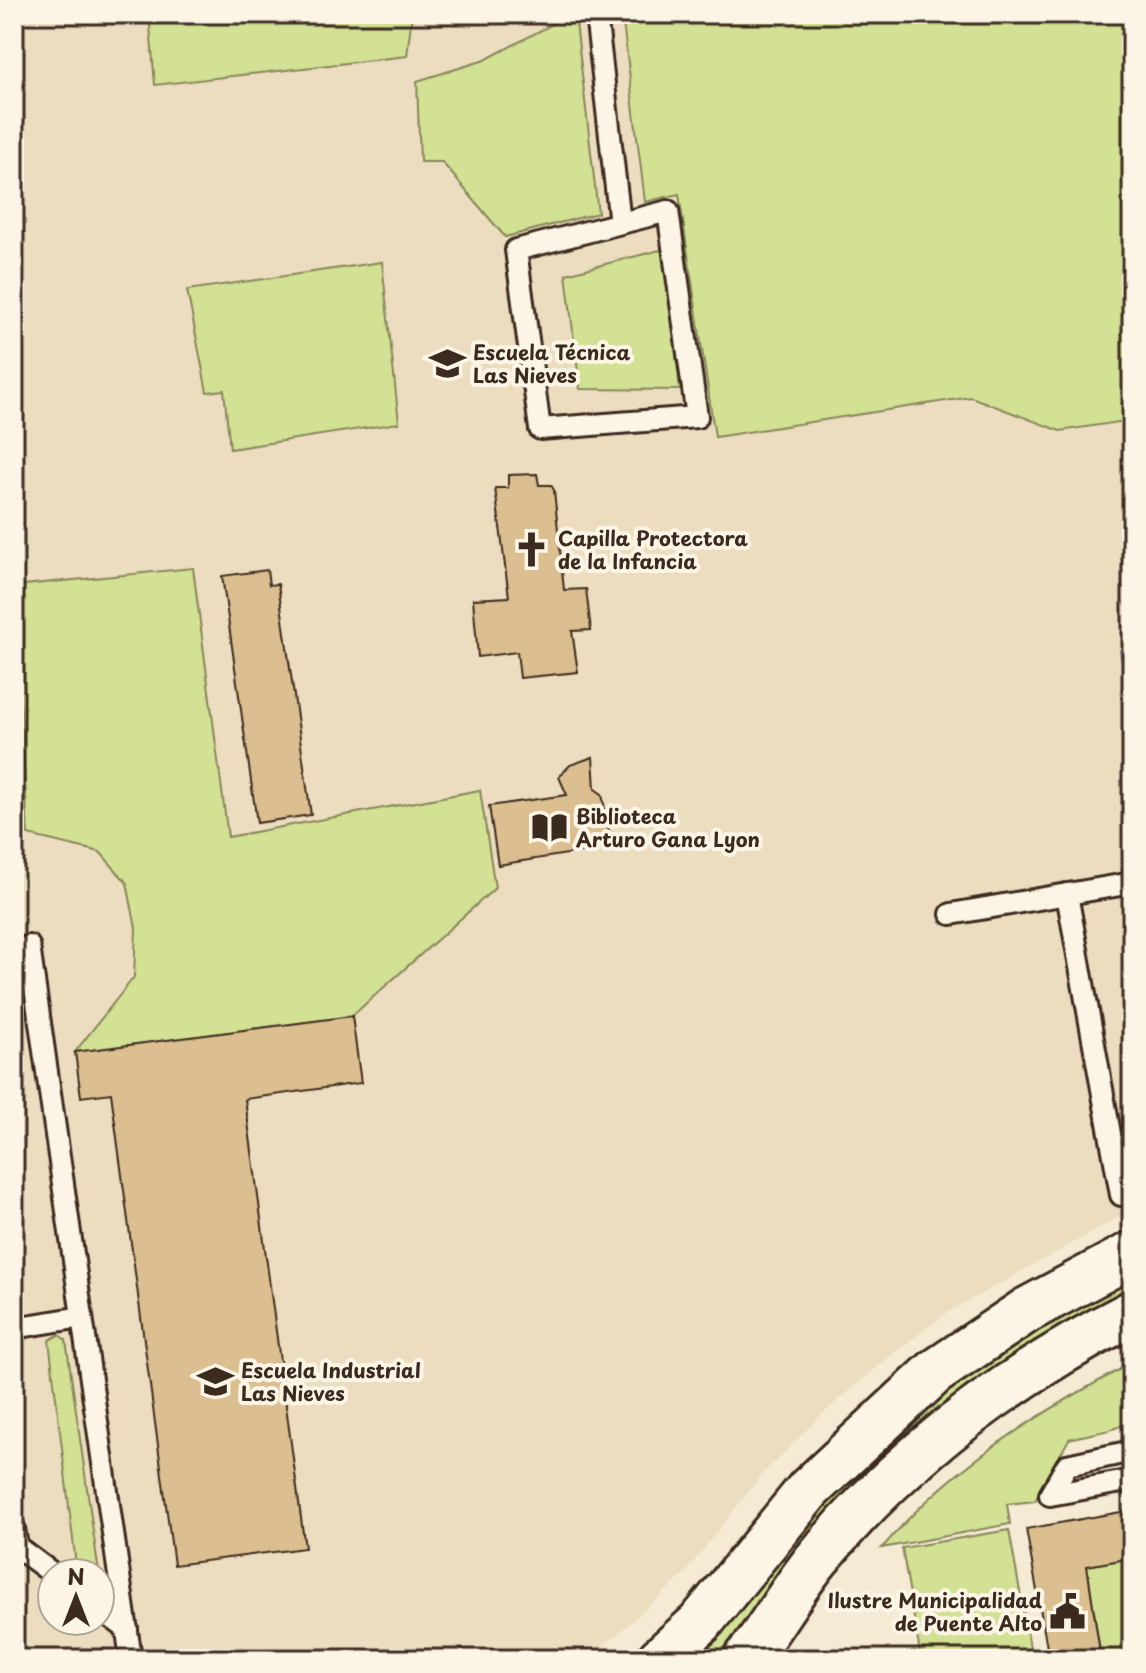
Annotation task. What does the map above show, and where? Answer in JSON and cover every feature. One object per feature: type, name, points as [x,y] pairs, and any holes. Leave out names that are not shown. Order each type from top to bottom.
[{"type":"street","points":[[660,1659],[700,1623],[809,1489],[935,1372],[1027,1310],[1132,1254]]},
{"type":"street","points":[[746,1659],[814,1562],[897,1472],[1018,1378],[1132,1313]]},
{"type":"lane","points":[[596,14],[620,223]]},
{"type":"lane","points":[[668,211],[697,417],[540,429],[516,250],[620,223],[668,211]]},
{"type":"lane","points":[[951,914],[1132,883]]},
{"type":"lane","points":[[1067,894],[1121,1195]]},
{"type":"lane","points":[[29,946],[131,1659]]},
{"type":"lane","points":[[14,1328],[82,1317]]},
{"type":"lane","points":[[1132,1451],[1067,1465],[1050,1495],[1132,1480]]},
{"type":"lane","points":[[14,1528],[17,1547],[36,1561]]},
{"type":"lane","points":[[116,1621],[127,1629]]},
{"type":"shaded area","points":[[14,14],[1132,14],[1132,1210],[945,1314],[889,1357],[819,1417],[760,1477],[681,1578],[589,1659],[14,1659]]},
{"type":"green space","points":[[149,14],[412,14],[407,56],[155,85]]},
{"type":"green space","points":[[575,14],[598,213],[505,237],[442,162],[420,162],[417,81],[485,60]]},
{"type":"green space","points":[[622,14],[1132,14],[1132,420],[1060,431],[971,397],[715,437],[679,194],[645,202]]},
{"type":"green space","points":[[664,249],[680,390],[580,389],[566,274]]},
{"type":"green space","points":[[382,262],[399,423],[230,449],[224,390],[207,392],[187,290]]},
{"type":"green space","points":[[193,568],[228,837],[480,790],[495,888],[352,1016],[75,1052],[134,977],[136,928],[127,883],[100,852],[28,835],[14,586]]},
{"type":"green space","points":[[1132,1277],[1132,1302],[1105,1315],[725,1659],[682,1659],[868,1448],[1018,1338]]},
{"type":"green space","points":[[59,1335],[66,1340],[97,1557],[75,1557],[49,1340]]},
{"type":"green space","points":[[1132,1363],[1132,1403],[1126,1422],[1118,1427],[1069,1439],[1035,1501],[1007,1504],[1010,1524],[882,1548],[908,1519],[966,1467],[1030,1422]]},
{"type":"green space","points":[[1009,1530],[1032,1659],[921,1659],[902,1548]]},
{"type":"green space","points":[[1132,1558],[1132,1654],[1101,1659],[1087,1566]]},
{"type":"water","points":[[1132,648],[1132,727],[1120,650]]},
{"type":"building","name":"Capilla Protectora de la Infancia","points":[[537,474],[539,485],[551,485],[554,490],[564,590],[586,589],[591,630],[572,631],[578,672],[520,678],[517,652],[478,657],[473,599],[509,597],[495,488],[508,488],[508,475]]},
{"type":"building","points":[[267,570],[269,585],[278,584],[311,815],[257,823],[222,576]]},
{"type":"building","name":"Biblioteca Arturo Gana Lyon","points":[[593,757],[595,789],[602,794],[612,847],[498,865],[489,806],[567,795],[559,777],[570,765]]},
{"type":"building","points":[[352,1016],[361,1083],[245,1099],[305,1548],[174,1565],[111,1093],[81,1097],[75,1052]]},
{"type":"building","name":"Ilustre Municipalidad de Puente Alto","points":[[1132,1510],[1132,1558],[1087,1566],[1101,1659],[1049,1659],[1026,1529]]},
{"type":"place","name":"Escuela Técnica Las Nieves","points":[[447,364]]},
{"type":"place","name":"Capilla Protectora de la Infancia","points":[[532,550]]},
{"type":"place","name":"Biblioteca Arturo Gana Lyon","points":[[550,827]]},
{"type":"place","name":"Escuela Industrial Las Nieves","points":[[215,1381]]},
{"type":"place","name":"Ilustre Municipalidad de Puente Alto","points":[[1068,1612]]}]
